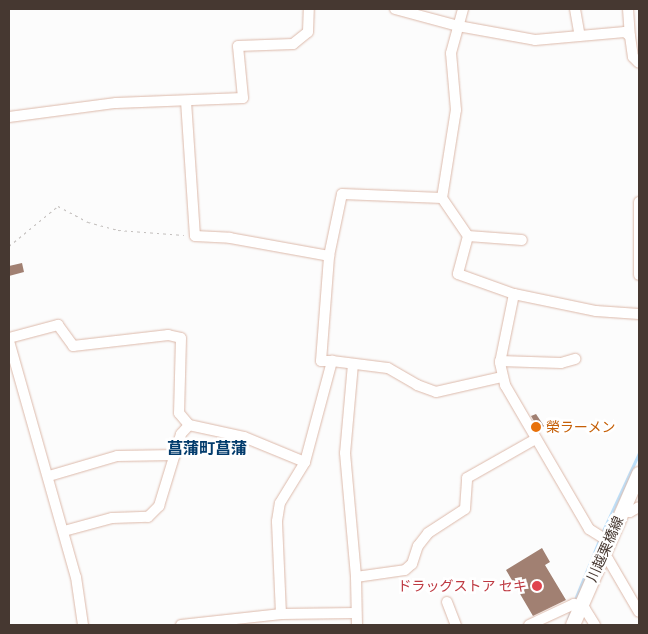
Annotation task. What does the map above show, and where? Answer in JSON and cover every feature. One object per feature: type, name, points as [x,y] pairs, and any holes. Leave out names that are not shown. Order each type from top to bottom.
[{"type":"main road","name":"川越栗橋線","points":[[573,625],[608,541],[639,474]]},
{"type":"street","points":[[9,117],[116,103],[243,98],[238,46],[293,44],[308,32],[309,9]]},
{"type":"street","points":[[395,9],[458,26],[535,40],[626,32],[630,36]]},
{"type":"street","points":[[463,9],[450,67],[456,110],[442,198],[468,236],[458,274],[514,294],[596,310],[639,314]]},
{"type":"street","points":[[575,9],[580,36]]},
{"type":"street","points":[[628,9],[634,57],[639,64]]},
{"type":"street","points":[[186,101],[195,236],[230,238],[329,256]]},
{"type":"street","points":[[442,198],[342,194],[329,256],[321,361],[388,368],[417,385],[436,392],[502,377]]},
{"type":"street","points":[[639,202],[639,275]]},
{"type":"street","points":[[468,236],[522,240]]},
{"type":"street","points":[[514,294],[500,360],[502,377],[534,440],[589,529],[608,541]]},
{"type":"street","points":[[9,338],[58,325],[73,346],[168,335],[181,338],[179,412],[189,425],[244,437],[305,462]]},
{"type":"street","points":[[9,341],[64,531],[78,585],[83,625]]},
{"type":"street","points":[[500,360],[561,363],[575,358]]},
{"type":"street","points":[[280,614],[277,521],[280,503],[305,462],[332,361]]},
{"type":"street","points":[[353,364],[345,453],[356,578],[358,625]]},
{"type":"street","points":[[64,531],[112,518],[148,517],[160,506],[181,434],[189,425]]},
{"type":"street","points":[[356,578],[405,570],[428,533],[465,510],[467,478],[534,440]]},
{"type":"street","points":[[49,476],[117,456],[175,455]]},
{"type":"street","points":[[622,511],[639,507]]},
{"type":"street","points":[[602,555],[608,559],[639,612]]},
{"type":"street","points":[[448,602],[456,625]]},
{"type":"street","points":[[528,625],[568,605],[581,604],[596,625]]},
{"type":"street","points":[[181,625],[264,620],[280,614],[356,613]]},
{"type":"path","points":[[9,246],[58,206],[88,222],[118,230],[195,236]]},
{"type":"building","points":[[22,263],[24,272],[9,276],[9,266]]},
{"type":"building","points":[[536,414],[544,426],[539,430],[531,416]]},
{"type":"building","points":[[542,548],[550,562],[545,565],[566,600],[533,616],[506,570]]},
{"type":"waterway","points":[[602,533],[639,453]]},
{"type":"waterway","points":[[574,602],[600,538]]},
{"type":"waterway","points":[[568,619],[572,608]]},
{"type":"place","name":"榮ラーメン","points":[[536,427]]},
{"type":"place","name":"ドラッグストア セキ","points":[[537,586]]},
{"type":"district","name":"菖蒲町菖蒲","points":[[207,448]]}]
